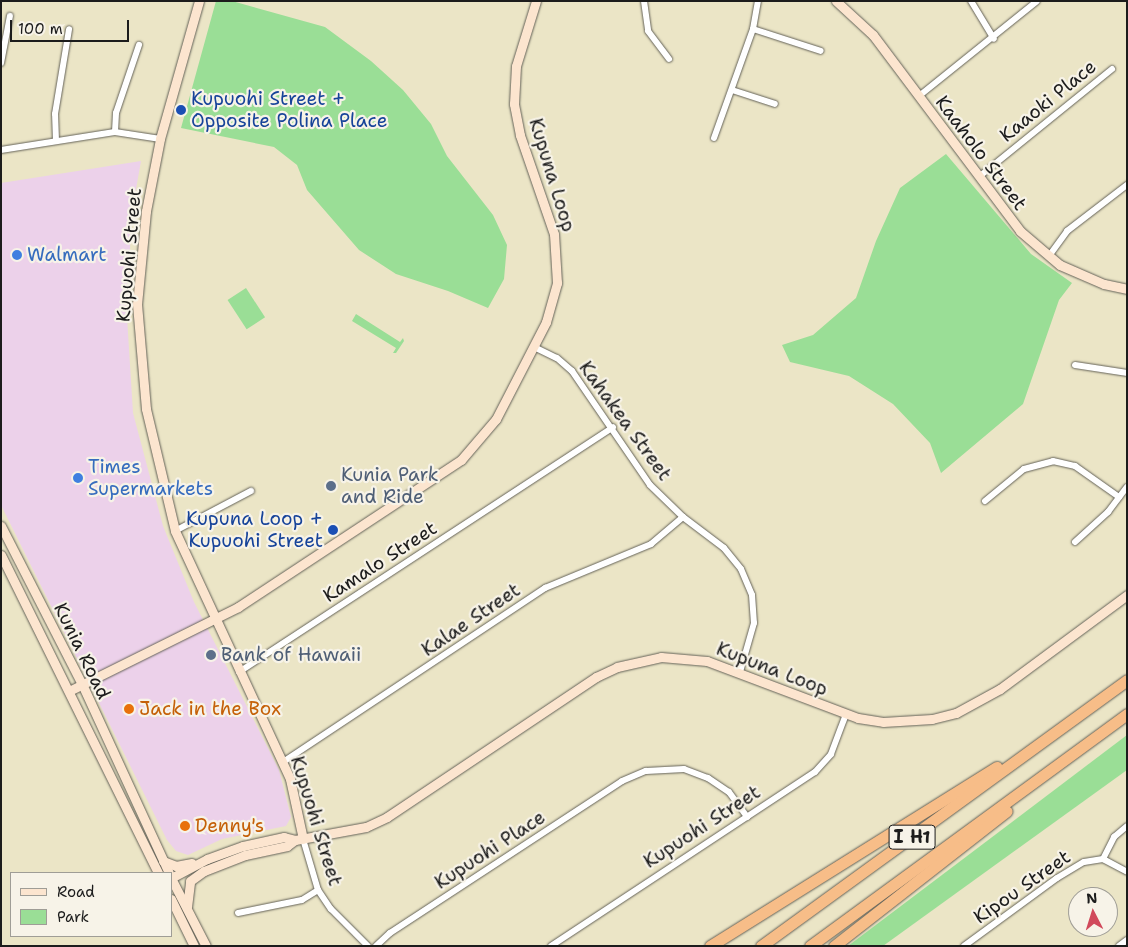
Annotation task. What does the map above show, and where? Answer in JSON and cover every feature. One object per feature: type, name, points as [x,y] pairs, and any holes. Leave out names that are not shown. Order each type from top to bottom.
[{"type":"highway","name":"I H1","points":[[761,946],[1127,680]]},
{"type":"highway","name":"I H1","points":[[810,946],[1127,714]]},
{"type":"highway","points":[[710,946],[1062,727]]},
{"type":"highway","points":[[834,946],[925,878],[1103,732]]},
{"type":"street","name":"Kupuohi Street","points":[[199,1],[160,139],[146,211],[137,304],[146,409],[175,531],[214,620],[283,762],[296,797],[299,839],[318,890],[331,909],[368,946]]},
{"type":"street","name":"Kupuna Loop","points":[[69,691],[214,620],[271,587],[461,460],[496,419],[534,347],[554,301],[558,270],[554,234],[520,135],[514,104],[516,66],[536,1]]},
{"type":"street","points":[[644,1],[648,31],[668,59]]},
{"type":"street","points":[[714,138],[753,29],[758,1]]},
{"type":"street","name":"Kaaholo Street","points":[[836,1],[873,35],[1020,232],[1049,256],[1082,275],[1127,289]]},
{"type":"street","points":[[971,1],[994,39]]},
{"type":"street","points":[[919,96],[994,39],[1037,1]]},
{"type":"street","points":[[1,63],[10,16]]},
{"type":"street","points":[[56,141],[55,114],[69,29]]},
{"type":"street","points":[[753,29],[821,51]]},
{"type":"street","points":[[115,132],[116,113],[139,45]]},
{"type":"street","name":"Kaaoki Place","points":[[980,176],[1112,69]]},
{"type":"street","points":[[732,90],[775,104]]},
{"type":"street","points":[[1,150],[115,132],[129,132],[160,139]]},
{"type":"street","points":[[1049,256],[1067,231],[1127,185]]},
{"type":"street","name":"Kahakea Street","points":[[534,347],[557,358],[572,371],[650,485],[683,517],[724,548],[748,582],[754,623],[740,672]]},
{"type":"street","points":[[1075,365],[1127,373]]},
{"type":"street","name":"Kamalo Street","points":[[239,672],[612,427]]},
{"type":"street","points":[[985,501],[1024,469],[1053,461],[1075,466],[1119,497]]},
{"type":"street","points":[[1075,542],[1108,512],[1127,487]]},
{"type":"street","points":[[175,531],[251,491]]},
{"type":"street","name":"Kalae Street","points":[[283,762],[545,588],[651,544],[683,517]]},
{"type":"street","name":"Kunia Road","points":[[1,526],[82,684],[168,872]]},
{"type":"street","name":"Kunia Road","points":[[1,555],[158,872]]},
{"type":"street","name":"Kupuna Loop","points":[[172,877],[207,859],[256,842],[284,837],[299,839],[346,832],[386,817],[596,677],[617,667],[661,657],[684,658],[740,672],[846,714],[883,722],[908,722],[956,712],[1000,690],[1127,595]]},
{"type":"street","name":"Kupuohi Street","points":[[551,946],[805,780],[824,764],[836,743],[846,714]]},
{"type":"street","name":"Kupuohi Place","points":[[376,946],[390,933],[622,781],[658,769],[696,773],[729,792],[747,817]]},
{"type":"street","points":[[1127,826],[1114,837],[1103,859],[1127,872]]},
{"type":"street","name":"Kupuna Loop","points":[[187,907],[190,881],[204,871],[245,856],[287,846],[299,839]]},
{"type":"street","points":[[163,861],[180,866],[207,859]]},
{"type":"street","name":"Kipou Street","points":[[964,946],[1073,867],[1103,859]]},
{"type":"street","points":[[172,880],[206,946]]},
{"type":"street","points":[[238,913],[302,900],[318,890]]},
{"type":"street","points":[[172,901],[194,946]]},
{"type":"street","points":[[1119,946],[1127,940]]},
{"type":"shaded area","points":[[141,161],[133,206],[126,301],[133,413],[163,526],[194,602],[279,770],[291,817],[286,826],[222,839],[188,855],[176,851],[167,840],[1,505],[1,183]]},
{"type":"green space","points":[[216,1],[232,1],[325,27],[371,61],[403,90],[431,124],[447,156],[493,215],[507,245],[504,279],[488,308],[448,291],[396,274],[359,250],[307,190],[297,165],[274,147],[181,128]]},
{"type":"green space","points":[[946,154],[1031,254],[1072,283],[1059,300],[1023,404],[941,473],[930,443],[893,404],[849,376],[790,362],[782,345],[813,335],[856,298],[876,241],[900,188]]},
{"type":"green space","points":[[246,288],[265,317],[247,329],[228,300]]},
{"type":"green space","points":[[356,314],[400,342],[403,338],[404,341],[396,353],[393,353],[396,348],[352,321]]},
{"type":"green space","points":[[1127,735],[1127,770],[883,946],[848,946]]},
{"type":"place","name":"Kupuohi Street + Opposite Polina Place","points":[[181,110]]},
{"type":"place","name":"Walmart","points":[[17,255]]},
{"type":"place","name":"Times Supermarkets","points":[[78,478]]},
{"type":"place","name":"Kunia Park and Ride","points":[[331,486]]},
{"type":"place","name":"Kupuna Loop + Kupuohi Street","points":[[333,530]]},
{"type":"place","name":"Bank of Hawaii","points":[[211,655]]},
{"type":"place","name":"Jack in the Box","points":[[129,709]]},
{"type":"place","name":"Denny's","points":[[185,826]]}]
